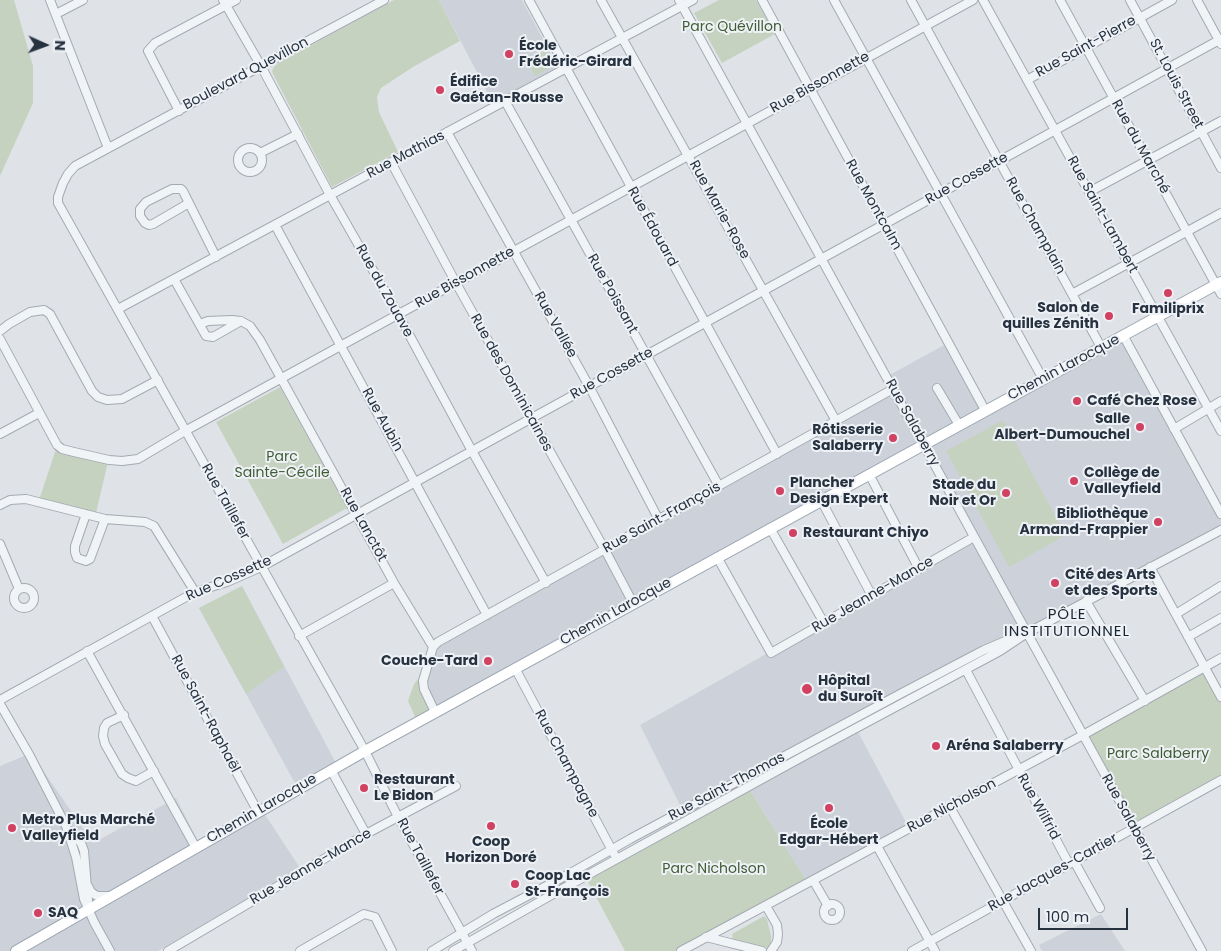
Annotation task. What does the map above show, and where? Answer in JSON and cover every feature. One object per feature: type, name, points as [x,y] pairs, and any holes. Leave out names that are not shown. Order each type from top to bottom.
[{"type":"main road","name":"Chemin Larocque","points":[[16,951],[365,750],[1158,316],[1219,287]]},
{"type":"street","points":[[50,0],[108,148]]},
{"type":"street","points":[[56,14],[83,0]]},
{"type":"street","points":[[179,111],[148,52],[155,43],[224,3],[236,0]]},
{"type":"street","name":"Boulevard Quevillon","points":[[108,148],[382,0]]},
{"type":"street","name":"Rue Édouard","points":[[529,0],[777,454]]},
{"type":"street","name":"Rue Marie-Rose","points":[[601,0],[836,421]]},
{"type":"street","name":"Rue Mathias","points":[[118,309],[622,38],[681,3],[694,0]]},
{"type":"street","name":"Rue Montcalm","points":[[762,0],[985,410]]},
{"type":"street","points":[[834,0],[1043,379]]},
{"type":"street","name":"Rue Champlain","points":[[912,0],[1101,347]]},
{"type":"street","name":"Rue Bissonnette","points":[[0,339],[52,438],[62,449],[109,460],[138,459],[185,431],[973,0]]},
{"type":"street","name":"Rue Saint-Lambert","points":[[983,0],[1089,192],[1130,262],[1221,430]]},
{"type":"street","name":"Rue du Marché","points":[[1060,0],[1219,287]]},
{"type":"street","name":"St. Louis Street","points":[[1130,0],[1221,168]]},
{"type":"street","name":"Rue Saint-Pierre","points":[[1027,80],[1172,0]]},
{"type":"street","points":[[1197,0],[1220,41]]},
{"type":"street","name":"Rue du Zouave","points":[[224,3],[261,66],[330,195],[398,314],[546,583]]},
{"type":"street","name":"Rue Salaberry","points":[[681,3],[1202,951]]},
{"type":"street","name":"Rue Cossette","points":[[0,700],[194,592],[227,582],[261,567],[1220,41]]},
{"type":"street","name":"Rue Poissant","points":[[505,101],[719,486]]},
{"type":"street","points":[[1089,192],[1221,121]]},
{"type":"street","name":"Rue Vallée","points":[[447,132],[589,386],[659,520]]},
{"type":"street","points":[[260,154],[298,134]]},
{"type":"street","name":"Rue Taillefer","points":[[108,148],[75,166],[68,174],[58,197],[58,203],[299,636],[365,750],[398,817],[472,951]]},
{"type":"street","name":"Rue des Dominicaines","points":[[392,162],[456,283],[633,603]]},
{"type":"street","points":[[189,204],[149,225],[140,216],[142,205],[172,189],[177,188],[184,191],[216,257]]},
{"type":"street","points":[[1072,294],[1221,213]]},
{"type":"street","name":"Rue Aubin","points":[[276,225],[487,615]]},
{"type":"street","points":[[174,279],[206,336],[213,336],[241,321]]},
{"type":"street","points":[[0,331],[30,312],[44,310],[50,314],[92,391],[98,397],[106,400],[122,399],[158,380]]},
{"type":"street","points":[[200,324],[208,321],[241,321]]},
{"type":"street","name":"Rue Lanctôt","points":[[241,321],[250,326],[260,340],[394,583],[433,647]]},
{"type":"street","points":[[1123,335],[1221,514]]},
{"type":"street","points":[[937,388],[959,424]]},
{"type":"street","name":"Rue Saint-François","points":[[433,647],[438,642],[893,389]]},
{"type":"street","points":[[1174,429],[1221,401]]},
{"type":"street","points":[[0,434],[39,413]]},
{"type":"street","points":[[869,474],[919,569]]},
{"type":"street","points":[[0,506],[10,500],[26,499],[105,519],[145,522],[154,526],[194,592]]},
{"type":"street","points":[[821,500],[872,596]]},
{"type":"street","points":[[86,514],[75,546],[78,558],[86,561],[90,559],[105,519]]},
{"type":"street","points":[[770,528],[824,623]]},
{"type":"street","name":"Rue Saint-Thomas","points":[[453,951],[616,859],[966,670],[1027,633],[1221,530]]},
{"type":"street","name":"Rue Jeanne-Mance","points":[[718,557],[771,653],[974,537]]},
{"type":"street","points":[[0,544],[19,590]]},
{"type":"street","points":[[1150,567],[1221,696]]},
{"type":"street","points":[[299,636],[394,583]]},
{"type":"street","points":[[1176,614],[1221,586]]},
{"type":"street","points":[[1086,601],[1144,701]]},
{"type":"street","name":"Rue Saint-Raphaël","points":[[152,616],[258,812]]},
{"type":"street","points":[[1188,637],[1221,618]]},
{"type":"street","name":"Rue Saint-Thomas","points":[[432,951],[493,914],[630,839],[984,650],[1027,633]]},
{"type":"street","points":[[433,647],[423,681],[424,689],[434,712]]},
{"type":"street","points":[[87,652],[124,715],[196,848]]},
{"type":"street","name":"Rue Nicholson","points":[[681,951],[1083,735],[1221,658]]},
{"type":"street","name":"Rue Champagne","points":[[515,668],[616,859]]},
{"type":"street","name":"Rue Wilfrid","points":[[966,670],[1018,770],[1100,908]]},
{"type":"street","points":[[0,704],[30,756],[66,826],[74,847],[88,910],[110,951]]},
{"type":"street","points":[[124,715],[107,724],[104,728],[105,744],[122,774],[128,778],[136,781],[154,771]]},
{"type":"street","points":[[330,770],[366,834]]},
{"type":"street","points":[[743,779],[747,788]]},
{"type":"street","name":"Rue Jacques-Cartier","points":[[912,951],[1221,780]]},
{"type":"street","name":"Rue Jeanne-Mance","points":[[168,951],[366,834],[456,786]]},
{"type":"street","points":[[950,807],[1031,951]]},
{"type":"street","points":[[66,826],[81,843],[84,851],[88,910]]},
{"type":"street","points":[[877,846],[935,951]]},
{"type":"street","points":[[814,880],[828,906]]},
{"type":"street","points":[[87,884],[91,892],[97,896],[112,896]]},
{"type":"street","points":[[766,906],[777,926],[778,934],[777,942],[771,951]]},
{"type":"street","points":[[300,951],[364,914],[375,917],[392,951]]},
{"type":"street","points":[[706,937],[762,951]]},
{"type":"shaded area","name":"École Frédéric-Girard","points":[[439,0],[522,0],[558,67],[493,103]]},
{"type":"shaded area","name":"Collège de Valleyfield","points":[[1123,336],[1221,518],[1221,527],[1027,630],[926,444]]},
{"type":"shaded area","points":[[946,344],[980,408],[432,709],[422,690],[420,677],[426,654],[438,642],[892,393],[884,378]]},
{"type":"shaded area","name":"Hôpital du Suroît","points":[[974,537],[1023,628],[682,809],[640,725]]},
{"type":"shaded area","points":[[242,586],[337,765],[297,787],[199,608]]},
{"type":"shaded area","name":"École Edgar-Hébert","points":[[857,730],[908,826],[806,880],[749,789]]},
{"type":"shaded area","points":[[31,753],[93,843],[176,798],[198,841],[260,807],[300,868],[158,951],[0,951],[0,766]]},
{"type":"shaded area","points":[[1101,914],[1125,951],[1042,951],[1039,945]]},
{"type":"green space","points":[[0,0],[14,0],[33,66],[33,103],[0,176]]},
{"type":"green space","points":[[394,0],[439,0],[460,41],[413,67],[381,88],[377,97],[379,112],[398,152],[332,187],[272,72],[273,68],[277,64]]},
{"type":"green space","name":"Parc Quévillon","points":[[719,0],[756,0],[775,34],[722,63],[694,13]]},
{"type":"green space","points":[[545,50],[551,59],[551,65],[535,76],[526,61]]},
{"type":"green space","name":"Parc Sainte-Cécile","points":[[280,387],[347,508],[283,544],[216,422]]},
{"type":"green space","name":"Stade du Noir et Or","points":[[1003,420],[1066,535],[1009,567],[946,451]]},
{"type":"green space","points":[[56,449],[108,462],[96,513],[39,500]]},
{"type":"green space","points":[[242,586],[284,667],[246,694],[199,608]]},
{"type":"green space","name":"Parc Salaberry","points":[[1205,667],[1221,697],[1221,780],[1134,829],[1083,735]]},
{"type":"green space","points":[[420,677],[422,690],[432,709],[416,719],[408,701],[414,684]]},
{"type":"green space","name":"Parc Nicholson","points":[[749,789],[806,880],[677,951],[625,951],[586,878]]},
{"type":"green space","points":[[764,916],[767,919],[771,936],[770,947],[767,948],[733,940],[732,934]]},
{"type":"place","name":"École Frédéric-Girard","points":[[509,54]]},
{"type":"place","name":"Édifice Gaétan-Rousse","points":[[440,90]]},
{"type":"place","name":"Familiprix","points":[[1168,293]]},
{"type":"place","name":"Salon de quilles Zénith","points":[[1109,316]]},
{"type":"place","name":"Café Chez Rose","points":[[1077,401]]},
{"type":"place","name":"Salle Albert-Dumouchel","points":[[1140,427]]},
{"type":"place","name":"Rôtisserie Salaberry","points":[[893,438]]},
{"type":"place","name":"Collège de Valleyfield","points":[[1074,481]]},
{"type":"place","name":"Plancher Design Expert","points":[[780,491]]},
{"type":"place","name":"Stade du Noir et Or","points":[[1006,493]]},
{"type":"place","name":"Bibliothèque Armand-Frappier","points":[[1158,522]]},
{"type":"place","name":"Restaurant Chiyo","points":[[793,533]]},
{"type":"place","name":"Cité des Arts et des Sports","points":[[1055,583]]},
{"type":"place","name":"Couche-Tard","points":[[488,661]]},
{"type":"place","name":"Hôpital du Suroît","points":[[807,689]]},
{"type":"place","name":"Aréna Salaberry","points":[[936,746]]},
{"type":"place","name":"Restaurant Le Bidon","points":[[364,788]]},
{"type":"place","name":"École Edgar-Hébert","points":[[829,808]]},
{"type":"place","name":"Coop Horizon Doré","points":[[491,826]]},
{"type":"place","name":"Metro Plus Marché Valleyfield","points":[[12,828]]},
{"type":"place","name":"Coop Lac St-François","points":[[515,884]]},
{"type":"place","name":"SAQ","points":[[38,913]]},
{"type":"district","name":"PÔLE INSTITUTIONNEL","points":[[1067,624]]}]
